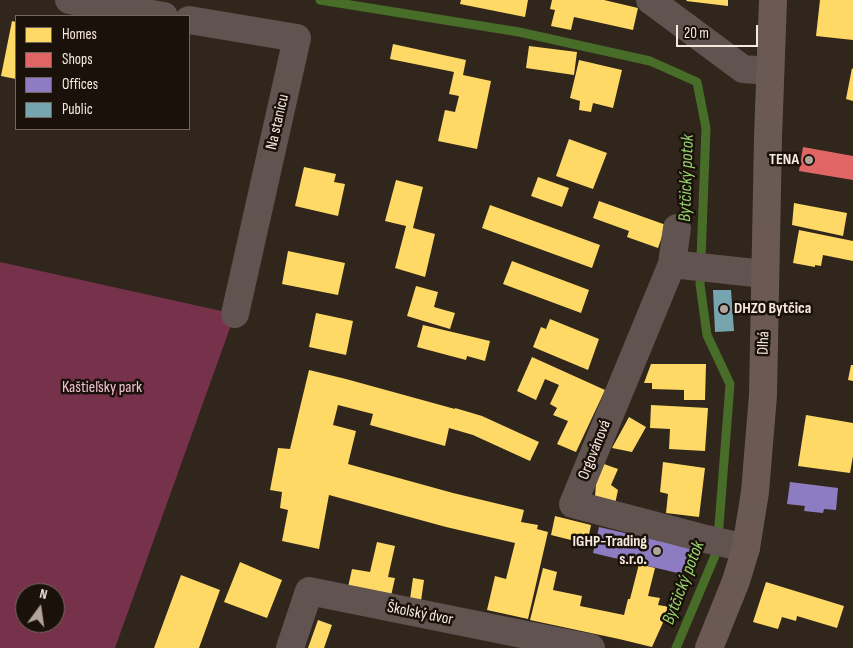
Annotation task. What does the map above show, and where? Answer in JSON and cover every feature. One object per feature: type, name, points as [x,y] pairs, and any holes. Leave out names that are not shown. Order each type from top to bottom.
[{"type":"main road","name":"Dlhá","points":[[709,648],[736,581],[727,544],[755,492],[762,405],[765,326],[764,274],[773,0]]},
{"type":"street","points":[[69,0],[158,15]]},
{"type":"street","points":[[650,0],[744,69],[770,71]]},
{"type":"street","name":"Na stanicu","points":[[190,20],[297,38],[236,314]]},
{"type":"street","name":"Orgovánová","points":[[677,228],[692,266],[572,504],[727,544]]},
{"type":"street","points":[[692,266],[764,274]]},
{"type":"street","name":"Školský dvor","points":[[290,648],[308,591],[591,648]]},
{"type":"green space","name":"Kaštieľsky park","points":[[0,262],[235,314],[115,648],[0,648]]},
{"type":"building: Homes","points":[[461,0],[528,0],[525,17],[460,4]]},
{"type":"building: Homes","points":[[552,0],[604,0],[638,8],[633,30],[574,17],[571,30],[551,26],[555,10],[550,9]]},
{"type":"building: Homes","points":[[728,0],[728,6],[686,1]]},
{"type":"building: Homes","points":[[820,0],[853,0],[853,40],[816,36]]},
{"type":"building: Homes","points":[[12,21],[15,22],[15,79],[1,76]]},
{"type":"building: Homes","points":[[393,44],[466,60],[463,75],[491,81],[477,149],[438,141],[445,110],[455,112],[459,96],[449,94],[454,72],[390,59]]},
{"type":"building: Homes","points":[[529,46],[577,52],[574,75],[526,68]]},
{"type":"building: Homes","points":[[579,60],[622,70],[613,108],[593,103],[591,112],[579,110],[580,101],[570,98]]},
{"type":"building: Homes","points":[[853,69],[853,101],[846,99]]},
{"type":"building: Homes","points":[[569,139],[607,153],[593,189],[556,176]]},
{"type":"building: Homes","points":[[304,167],[336,174],[334,182],[345,184],[338,216],[295,206]]},
{"type":"building: Homes","points":[[538,177],[569,188],[562,207],[531,196]]},
{"type":"building: Homes","points":[[396,180],[423,187],[413,228],[435,234],[425,277],[395,268],[406,226],[385,221]]},
{"type":"building: Homes","points":[[599,201],[666,225],[658,248],[627,237],[629,231],[593,218]]},
{"type":"building: Homes","points":[[794,203],[847,213],[843,236],[792,225]]},
{"type":"building: Homes","points":[[490,205],[600,245],[592,268],[482,228]]},
{"type":"building: Homes","points":[[799,230],[853,241],[853,261],[823,255],[821,266],[815,265],[815,267],[793,263]]},
{"type":"building: Homes","points":[[288,251],[345,263],[338,295],[282,284]]},
{"type":"building: Homes","points":[[512,261],[589,290],[581,313],[503,284]]},
{"type":"building: Homes","points":[[416,286],[438,292],[434,307],[455,313],[450,329],[407,316]]},
{"type":"building: Homes","points":[[316,313],[353,321],[346,355],[309,347]]},
{"type":"building: Homes","points":[[550,319],[599,339],[588,370],[533,347],[541,327],[546,329]]},
{"type":"building: Homes","points":[[423,325],[490,341],[485,361],[467,356],[466,360],[417,347]]},
{"type":"building: Homes","points":[[532,357],[605,390],[576,452],[557,444],[568,421],[553,415],[557,408],[550,404],[559,385],[545,379],[536,400],[517,391]]},
{"type":"building: Homes","points":[[651,364],[706,364],[705,400],[684,400],[684,390],[652,389],[652,383],[644,383]]},
{"type":"building: Homes","points":[[851,365],[853,365],[853,381],[848,380]]},
{"type":"building: Homes","points":[[309,370],[482,416],[539,442],[530,461],[473,435],[449,428],[445,446],[370,425],[373,414],[338,405],[333,425],[356,431],[348,464],[453,493],[524,510],[521,522],[538,525],[537,529],[548,532],[528,619],[487,610],[495,576],[506,579],[515,543],[446,527],[329,495],[319,549],[282,541],[288,510],[280,508],[282,492],[270,490],[278,448],[290,449]]},
{"type":"building: Homes","points":[[651,405],[708,408],[705,451],[669,449],[670,429],[650,428]]},
{"type":"building: Homes","points":[[806,415],[853,423],[853,456],[850,473],[798,466]]},
{"type":"building: Homes","points":[[629,417],[646,427],[632,452],[612,448]]},
{"type":"building: Homes","points":[[663,462],[705,468],[699,517],[666,513],[668,494],[660,492]]},
{"type":"building: Homes","points":[[604,464],[618,469],[611,485],[618,490],[615,504],[595,496],[596,484]]},
{"type":"building: Homes","points":[[555,516],[591,525],[587,544],[551,535]]},
{"type":"building: Homes","points":[[377,542],[395,546],[388,577],[395,578],[391,596],[348,587],[352,569],[370,572]]},
{"type":"building: Homes","points":[[240,562],[282,580],[267,618],[224,602]]},
{"type":"building: Homes","points":[[639,564],[655,568],[648,596],[660,598],[658,605],[670,607],[652,647],[530,620],[543,568],[557,572],[553,590],[582,596],[580,606],[624,615]]},
{"type":"building: Homes","points":[[181,575],[220,590],[199,648],[154,648]]},
{"type":"building: Homes","points":[[413,578],[424,580],[421,601],[410,599]]},
{"type":"building: Homes","points":[[766,582],[844,606],[837,628],[797,616],[796,621],[782,617],[778,629],[753,622]]},
{"type":"building: Homes","points":[[318,620],[332,625],[324,648],[308,648]]},
{"type":"building: Shops","points":[[803,147],[853,156],[853,180],[799,171]]},
{"type":"building: Offices","points":[[790,482],[838,488],[836,510],[824,509],[823,513],[804,511],[805,506],[787,504]]},
{"type":"building: Offices","points":[[599,527],[699,550],[686,575],[593,553]]},
{"type":"building: Public","points":[[713,290],[731,290],[734,331],[715,332]]},
{"type":"waterway","name":"Bytčický potok","points":[[320,0],[519,32],[650,61],[697,82],[706,128],[700,284],[707,335],[730,384],[717,551],[676,648]]},
{"type":"place","name":"TENA","points":[[809,160]]},
{"type":"place","name":"DHZO Bytčica","points":[[724,309]]},
{"type":"place","name":"IGHP-Trading s.r.o.","points":[[657,551]]}]
